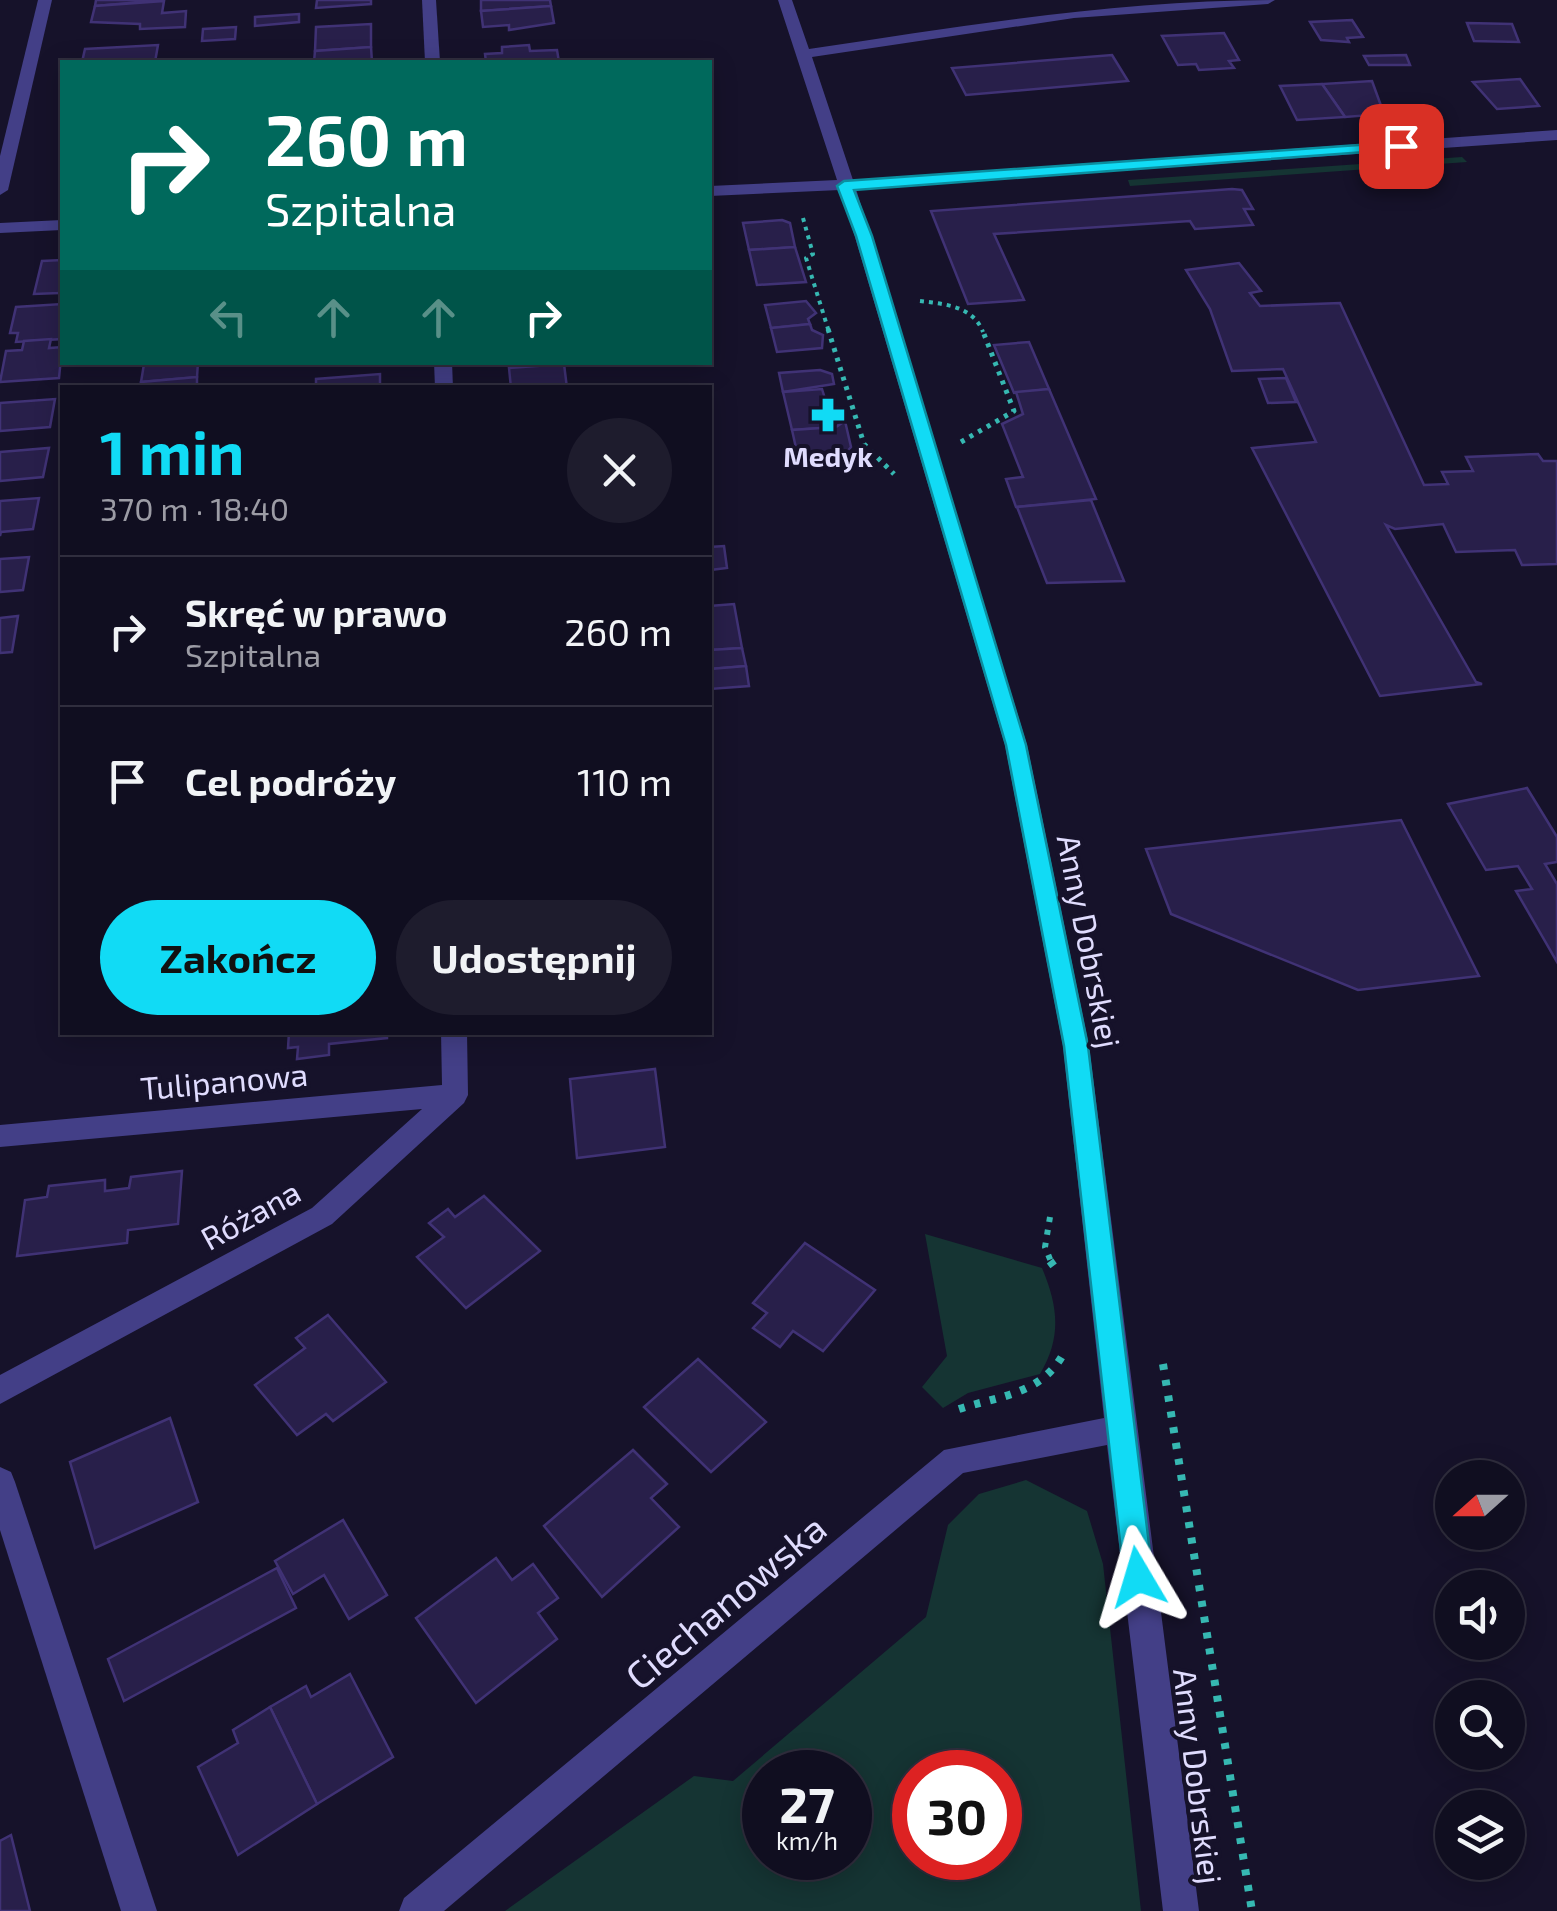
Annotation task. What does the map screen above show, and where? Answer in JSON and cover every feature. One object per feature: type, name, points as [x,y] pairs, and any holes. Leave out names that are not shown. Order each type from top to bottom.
[{"type":"street","points":[[0,190],[45,0]]},
{"type":"street","points":[[430,0],[433,60]]},
{"type":"street","name":"Anny Dobrskiej","points":[[785,0],[844,186],[864,236],[1016,745],[1076,1046],[1181,1911]]},
{"type":"street","points":[[802,54],[1071,7],[1268,0]]},
{"type":"street","points":[[712,191],[844,186],[1557,135]]},
{"type":"street","points":[[0,228],[60,224]]},
{"type":"street","points":[[454,1035],[455,1094]]},
{"type":"street","name":"Tulipanowa","points":[[0,1136],[455,1094]]},
{"type":"street","name":"Różana","points":[[0,1390],[322,1216],[455,1094]]},
{"type":"street","name":"Ciechanowska","points":[[418,1911],[954,1460],[1120,1429]]},
{"type":"street","points":[[0,1482],[140,1911]]},
{"type":"path","points":[[789,217],[802,216],[813,254],[806,258],[864,444],[898,478]]},
{"type":"path","points":[[913,298],[933,305],[956,306],[980,322],[1014,411],[959,443],[965,461]]},
{"type":"path","points":[[1056,1201],[1044,1235],[1044,1256],[1062,1276]]},
{"type":"path","points":[[959,1409],[1040,1387],[1058,1370],[1067,1336]]},
{"type":"path","points":[[1162,1359],[1252,1911]]},
{"type":"green space","points":[[1462,157],[1467,162],[1130,186],[1128,180]]},
{"type":"green space","points":[[925,1234],[1042,1268],[1052,1295],[1055,1334],[1040,1374],[968,1393],[943,1408],[922,1387],[947,1356]]},
{"type":"green space","points":[[1026,1480],[1087,1511],[1103,1564],[1141,1911],[505,1911],[694,1776],[733,1781],[742,1773],[742,1880],[872,1880],[872,1750],[769,1750],[926,1617],[948,1525],[979,1494]]},
{"type":"building","points":[[96,0],[164,0],[95,6]]},
{"type":"building","points":[[317,0],[371,0],[371,4],[316,8]]},
{"type":"building","points":[[481,0],[550,0],[551,6],[481,11]]},
{"type":"building","points":[[164,1],[162,13],[186,11],[185,27],[140,29],[140,24],[91,22],[95,6]]},
{"type":"building","points":[[551,6],[554,23],[509,30],[509,25],[483,27],[481,11]]},
{"type":"building","points":[[299,14],[299,22],[255,26],[255,17]]},
{"type":"building","points":[[1352,20],[1363,37],[1347,38],[1349,42],[1321,40],[1310,22]]},
{"type":"building","points":[[1467,23],[1512,24],[1519,42],[1474,41]]},
{"type":"building","points":[[371,24],[371,47],[315,51],[316,27]]},
{"type":"building","points":[[236,27],[235,39],[202,41],[203,29]]},
{"type":"building","points":[[1224,33],[1239,60],[1229,61],[1234,68],[1199,70],[1196,64],[1178,65],[1162,36]]},
{"type":"building","points":[[158,45],[155,60],[82,60],[85,49]]},
{"type":"building","points":[[529,45],[530,51],[557,50],[559,60],[486,60],[485,54],[502,53],[502,47]]},
{"type":"building","points":[[371,47],[372,60],[314,60],[315,51]]},
{"type":"building","points":[[1112,55],[1128,81],[966,95],[952,68]]},
{"type":"building","points":[[1406,55],[1410,65],[1369,65],[1364,56]]},
{"type":"building","points":[[1520,79],[1539,106],[1497,109],[1473,82]]},
{"type":"building","points":[[1372,81],[1384,114],[1345,117],[1322,84]]},
{"type":"building","points":[[1322,84],[1345,117],[1297,120],[1280,86]]},
{"type":"building","points":[[1242,190],[1253,209],[1244,209],[1253,225],[1195,229],[1190,221],[994,234],[1024,300],[968,304],[931,211]]},
{"type":"building","points":[[743,223],[790,223],[795,247],[749,250]]},
{"type":"building","points":[[795,247],[806,282],[757,285],[749,250]]},
{"type":"building","points":[[60,260],[59,293],[34,294],[42,261]]},
{"type":"building","points":[[1239,263],[1261,291],[1250,293],[1260,306],[1340,303],[1424,485],[1448,484],[1442,472],[1473,471],[1466,457],[1538,454],[1543,461],[1557,461],[1557,564],[1522,565],[1515,550],[1456,552],[1443,524],[1395,529],[1386,525],[1476,682],[1482,684],[1380,696],[1252,448],[1316,442],[1283,369],[1232,371],[1210,309],[1186,270]]},
{"type":"building","points":[[806,301],[816,313],[808,319],[810,324],[771,328],[765,305]]},
{"type":"building","points":[[60,304],[60,339],[16,342],[18,333],[10,333],[16,307]]},
{"type":"building","points":[[810,324],[812,330],[823,335],[822,348],[777,352],[771,328]]},
{"type":"building","points":[[51,339],[49,348],[60,347],[59,378],[0,382],[6,351],[22,350],[24,341]]},
{"type":"building","points":[[1029,342],[1049,389],[1014,393],[994,345]]},
{"type":"building","points":[[144,365],[198,365],[197,377],[141,382]]},
{"type":"building","points":[[564,365],[567,385],[511,385],[509,368]]},
{"type":"building","points":[[820,370],[832,374],[834,384],[783,392],[779,373]]},
{"type":"building","points":[[380,374],[380,385],[316,385],[316,379]]},
{"type":"building","points":[[197,377],[197,385],[141,382]]},
{"type":"building","points":[[1286,378],[1296,402],[1268,403],[1259,379]]},
{"type":"building","points":[[822,389],[827,405],[841,409],[845,421],[836,427],[792,430],[783,392]]},
{"type":"building","points":[[1049,389],[1096,499],[1016,507],[1006,479],[1023,477],[1002,424],[1023,414],[1016,392]]},
{"type":"building","points":[[55,399],[50,427],[0,431],[0,403]]},
{"type":"building","points":[[845,421],[851,447],[846,453],[798,457],[792,430],[836,427]]},
{"type":"building","points":[[49,448],[43,477],[0,481],[0,452]]},
{"type":"building","points":[[39,498],[33,529],[1,532],[0,536],[0,501]]},
{"type":"building","points":[[1091,500],[1124,581],[1047,583],[1017,507]]},
{"type":"building","points":[[724,546],[727,568],[712,570],[712,547]]},
{"type":"building","points":[[29,557],[23,590],[0,592],[0,559]]},
{"type":"building","points":[[734,604],[742,648],[712,650],[712,606]]},
{"type":"building","points":[[18,616],[12,652],[0,653],[0,618]]},
{"type":"building","points":[[742,648],[746,666],[712,669],[712,650]]},
{"type":"building","points":[[746,666],[749,686],[712,689],[712,669]]},
{"type":"building","points":[[1527,788],[1557,837],[1557,862],[1545,864],[1557,884],[1557,962],[1516,891],[1532,889],[1518,866],[1486,870],[1448,804]]},
{"type":"building","points":[[1401,820],[1479,976],[1358,990],[1171,914],[1146,849]]},
{"type":"building","points":[[289,1035],[387,1035],[329,1044],[329,1055],[297,1059],[298,1047],[288,1048]]},
{"type":"building","points":[[655,1069],[665,1147],[577,1158],[570,1079]]},
{"type":"building","points":[[182,1171],[178,1224],[128,1230],[127,1243],[17,1256],[25,1200],[47,1197],[49,1186],[105,1180],[105,1191],[129,1188],[131,1177]]},
{"type":"building","points":[[484,1196],[540,1251],[466,1308],[417,1257],[444,1237],[429,1223],[448,1209],[455,1217]]},
{"type":"building","points":[[805,1243],[875,1290],[823,1351],[793,1331],[780,1347],[753,1328],[767,1313],[753,1303]]},
{"type":"building","points":[[328,1315],[386,1382],[333,1421],[326,1414],[297,1435],[255,1385],[305,1348],[296,1338]]},
{"type":"building","points":[[698,1359],[766,1422],[711,1472],[644,1407]]},
{"type":"building","points":[[170,1418],[198,1502],[95,1548],[70,1462]]},
{"type":"building","points":[[633,1450],[667,1484],[651,1498],[679,1527],[602,1597],[544,1526]]},
{"type":"building","points":[[343,1520],[387,1595],[349,1619],[324,1575],[293,1594],[275,1561]]},
{"type":"building","points":[[496,1558],[512,1580],[533,1564],[558,1598],[538,1613],[557,1639],[476,1703],[416,1618]]},
{"type":"building","points":[[277,1568],[296,1608],[124,1701],[108,1659]]},
{"type":"building","points":[[350,1674],[393,1757],[317,1804],[270,1707],[306,1686],[311,1697]]},
{"type":"building","points":[[270,1707],[317,1804],[238,1855],[198,1767],[238,1743],[233,1730]]},
{"type":"building","points":[[11,1835],[30,1911],[0,1911],[0,1841]]},
{"type":"place","name":"Medyk","points":[[828,415]]},
{"type":"route","points":[[1138,1577],[1076,1046],[1016,745],[864,236],[844,186],[1401,146]]}]
